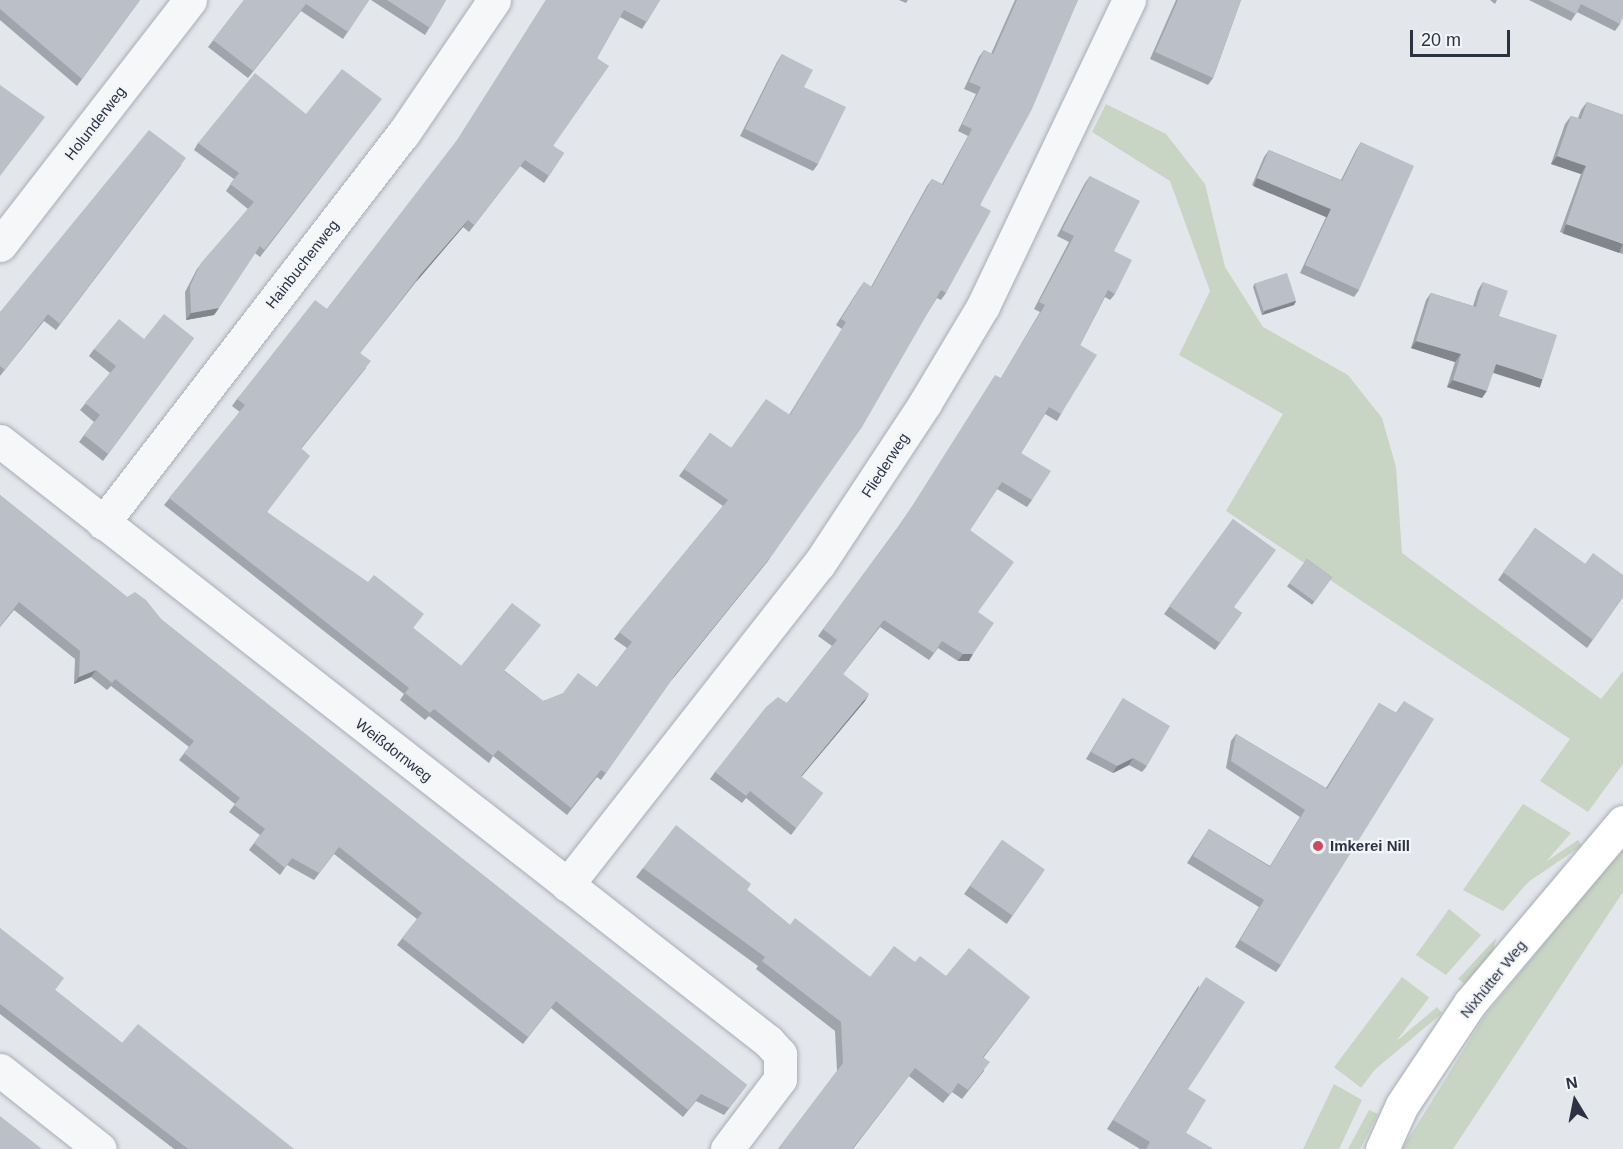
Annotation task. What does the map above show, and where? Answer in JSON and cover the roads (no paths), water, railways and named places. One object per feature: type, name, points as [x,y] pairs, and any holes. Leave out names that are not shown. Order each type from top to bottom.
[{"type":"main road","name":"Nixhütter Weg","points":[[1382,1149],[1402,1105],[1470,1003],[1623,822]]},
{"type":"street","name":"Holunderweg","points":[[0,245],[190,0]]},
{"type":"street","name":"Hainbuchenweg","points":[[103,523],[403,134],[494,0]]},
{"type":"street","name":"Fliederweg","points":[[567,885],[819,564],[925,403],[983,306],[1129,0]]},
{"type":"street","name":"Weißdornweg","points":[[0,441],[768,1041],[783,1064],[775,1088],[727,1149]]},
{"type":"street","points":[[0,1070],[100,1149]]},
{"type":"place","name":"Imkerei Nill","points":[[1318,846]]}]
